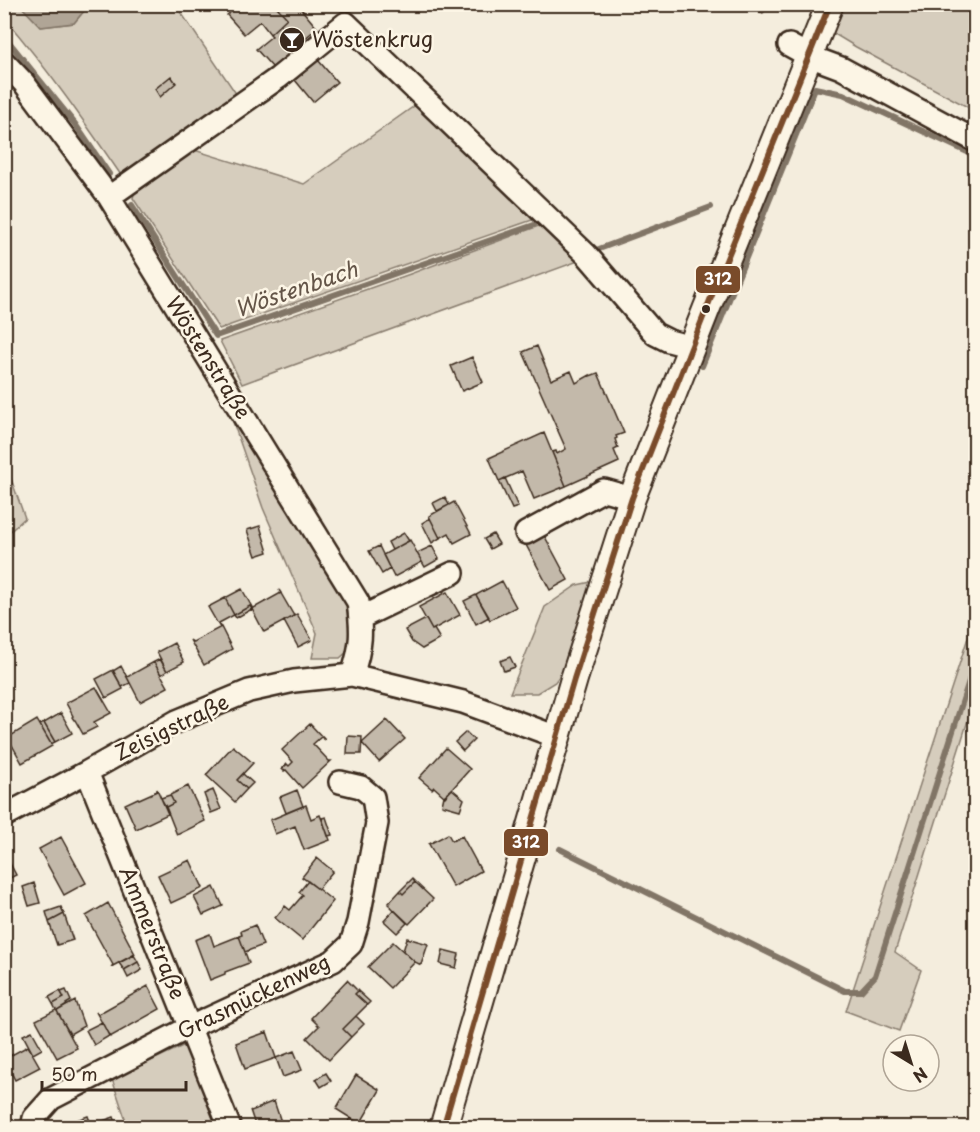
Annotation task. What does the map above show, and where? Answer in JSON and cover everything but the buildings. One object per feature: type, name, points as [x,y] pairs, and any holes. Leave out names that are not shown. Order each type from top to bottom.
[{"type":"main road","points":[[443,1128],[574,679],[632,498],[692,347],[799,50],[830,4]]},
{"type":"street","points":[[110,197],[278,78],[346,23],[586,254],[655,334],[669,341],[692,347]]},
{"type":"street","points":[[799,50],[841,68],[975,141]]},
{"type":"street","name":"Wöstenstraße","points":[[4,62],[24,83],[110,197],[358,602],[361,638],[359,655],[352,675]]},
{"type":"street","points":[[526,532],[604,490],[632,498]]},
{"type":"street","points":[[360,618],[453,573]]},
{"type":"street","name":"Zeisigstraße","points":[[4,816],[177,721],[249,691],[294,681],[352,675],[463,702],[557,737]]},
{"type":"street","name":"Ammerstraße","points":[[87,772],[230,1128]]},
{"type":"street","name":"Grasmückenweg","points":[[32,1128],[34,1118],[51,1099],[190,1027],[333,961],[351,944],[358,922],[377,823],[373,797],[361,787],[340,782]]},
{"type":"shaded area","points":[[4,5],[20,5],[41,27],[74,23],[89,5],[176,5],[239,98],[123,178],[81,117],[5,19]]},
{"type":"shaded area","points":[[20,5],[89,5],[74,23],[41,27]]},
{"type":"shaded area","points":[[842,5],[975,5],[975,111],[831,32]]},
{"type":"shaded area","points":[[420,102],[538,218],[219,329],[133,198],[135,190],[191,149],[304,184]]},
{"type":"shaded area","points":[[544,224],[581,260],[242,384],[220,341],[410,274]]},
{"type":"shaded area","points":[[232,419],[290,502],[351,605],[353,630],[349,650],[340,658],[312,658],[317,633],[263,508]]},
{"type":"shaded area","points":[[5,462],[25,518],[4,536]]},
{"type":"shaded area","points":[[591,582],[567,665],[555,682],[537,693],[510,693],[545,607],[577,585]]},
{"type":"shaded area","points":[[975,616],[975,698],[895,952],[921,970],[899,1031],[846,1011]]},
{"type":"shaded area","points":[[187,1044],[217,1127],[128,1127],[112,1079]]},
{"type":"waterway","points":[[756,4],[762,11]]},
{"type":"waterway","name":"Wöstenbach","points":[[4,36],[75,124],[109,174]]},
{"type":"waterway","points":[[702,366],[815,88],[843,94],[976,156]]},
{"type":"waterway","name":"Wöstenbach","points":[[132,205],[216,336],[534,225]]},
{"type":"waterway","name":"Wöstenbach","points":[[591,252],[711,207]]},
{"type":"waterway","points":[[560,849],[845,991],[861,991],[875,976],[976,659]]},
{"type":"transit line","name":"312","points":[[443,1128],[574,679],[632,498],[830,4]]},
{"type":"place","name":"Wöstenkrug","points":[[292,40]]}]
